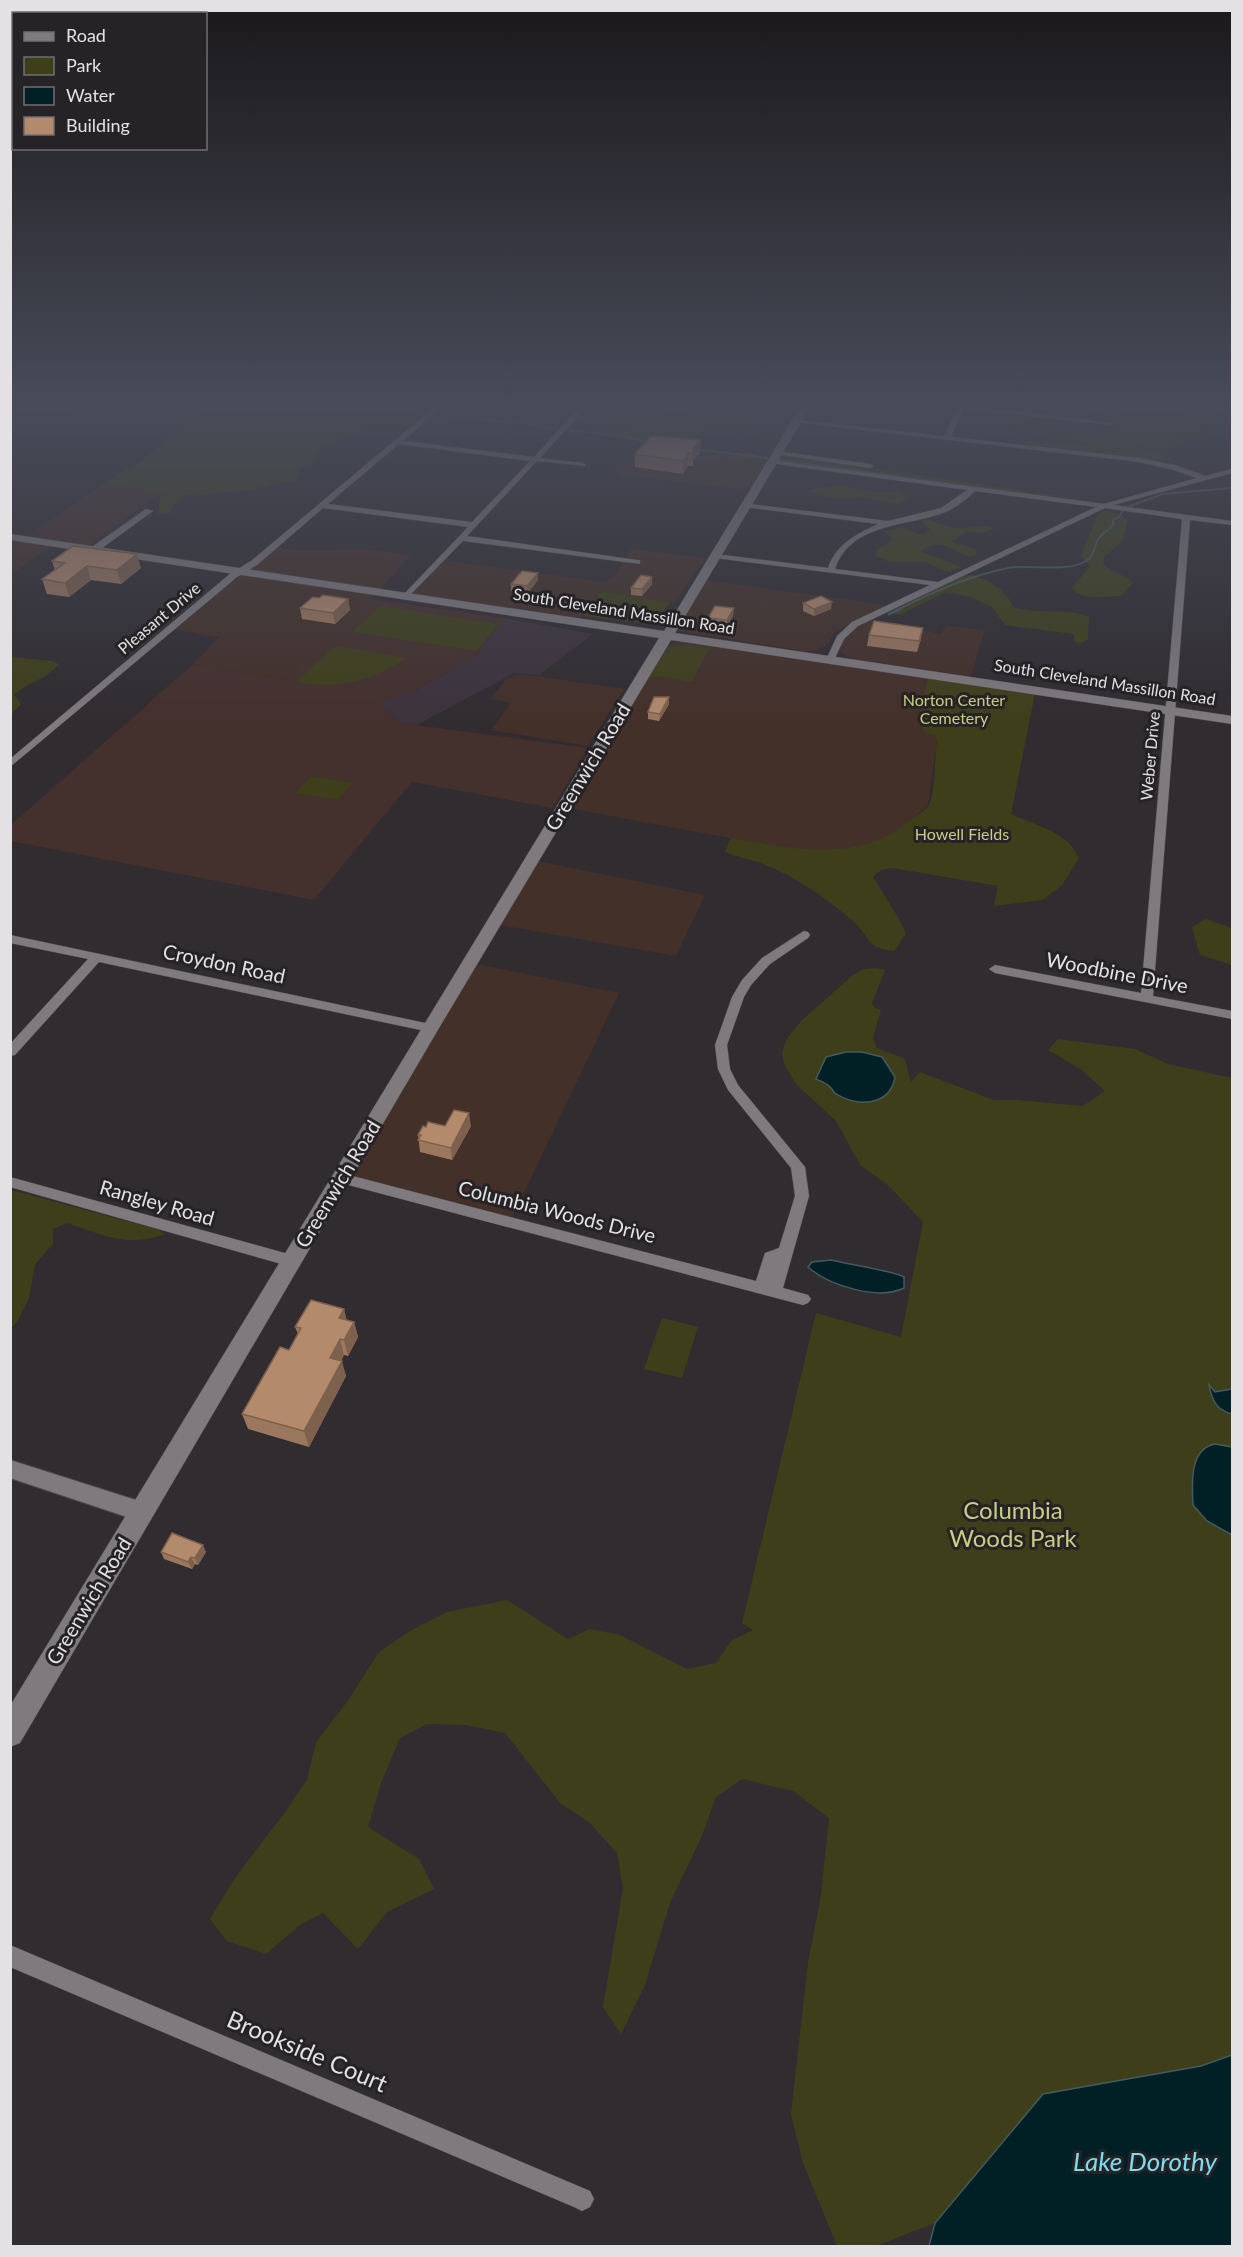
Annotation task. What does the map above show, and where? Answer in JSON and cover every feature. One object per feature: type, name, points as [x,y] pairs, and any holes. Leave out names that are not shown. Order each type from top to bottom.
[{"type":"main road","name":"Greenwich Road","points":[[10,1733],[741,511]]},
{"type":"main road","name":"South Cleveland Massillon Road","points":[[10,537],[1233,720]]},
{"type":"street","points":[[95,549],[149,511]]},
{"type":"street","name":"Pleasant Drive","points":[[10,764],[207,598],[315,511]]},
{"type":"street","points":[[365,511],[474,525]]},
{"type":"street","points":[[407,596],[487,511]]},
{"type":"street","points":[[795,511],[888,523]]},
{"type":"street","points":[[831,570],[834,560],[849,543],[888,523],[938,511]]},
{"type":"street","points":[[830,660],[838,639],[851,627],[1093,511]]},
{"type":"street","points":[[1138,511],[1233,523]]},
{"type":"street","name":"Weber Drive","points":[[1147,998],[1186,517]]},
{"type":"street","points":[[461,538],[637,562]]},
{"type":"street","points":[[714,556],[938,584]]},
{"type":"street","points":[[768,1289],[785,1252],[802,1196],[798,1167],[733,1087],[724,1069],[721,1045],[738,997],[746,983],[766,961],[804,935]]},
{"type":"street","name":"Croydon Road","points":[[10,939],[430,1028]]},
{"type":"street","points":[[10,1052],[97,957]]},
{"type":"street","name":"Woodbine Drive","points":[[995,969],[1233,1015]]},
{"type":"street","name":"Columbia Woods Drive","points":[[341,1178],[803,1299]]},
{"type":"street","name":"Rangley Road","points":[[10,1182],[292,1261]]},
{"type":"street","points":[[10,1469],[142,1512]]},
{"type":"street","name":"Brookside Court","points":[[10,1956],[582,2199]]},
{"type":"shaded area","points":[[64,511],[135,511],[87,546],[27,537]]},
{"type":"shaded area","points":[[11,538],[54,545],[11,574]]},
{"type":"shaded area","points":[[274,547],[306,551],[363,549],[411,555],[371,599],[286,680],[192,665],[219,637],[170,629]]},
{"type":"shaded area","points":[[631,549],[706,558],[674,603],[601,591],[578,622],[407,596],[441,560],[605,582],[615,575]]},
{"type":"shaded area","points":[[704,580],[886,605],[834,633],[826,646],[813,651],[679,631],[681,618]]},
{"type":"shaded area","points":[[371,599],[505,618],[475,655],[414,692],[377,702],[401,723],[588,748],[553,808],[412,782],[314,900],[11,841],[10,826],[192,665],[286,680]]},
{"type":"shaded area","points":[[505,618],[593,634],[539,675],[514,673],[417,725],[401,723],[376,702],[414,692],[475,655]]},
{"type":"shaded area","points":[[867,620],[941,634],[946,626],[985,630],[971,676],[858,660],[837,650],[851,630]]},
{"type":"shaded area","points":[[682,641],[928,678],[920,724],[935,736],[937,741],[928,805],[903,828],[886,837],[865,845],[831,851],[778,847],[568,808],[665,646]]},
{"type":"shaded area","points":[[522,674],[624,689],[588,746],[491,730],[511,703],[491,699],[506,679]]},
{"type":"shaded area","points":[[538,861],[705,895],[676,956],[500,925]]},
{"type":"shaded area","points":[[472,963],[619,993],[512,1218],[346,1176]]},
{"type":"green space","points":[[158,511],[170,511],[169,514],[158,514]]},
{"type":"green space","points":[[1106,511],[1128,518],[1123,540],[1105,556],[1103,564],[1133,583],[1121,596],[1088,597],[1072,588],[1090,566],[1081,556],[1097,516]]},
{"type":"green space","points":[[924,519],[956,528],[989,526],[994,528],[984,533],[966,531],[952,542],[975,549],[977,554],[972,557],[943,545],[920,551],[962,567],[947,572],[926,562],[890,562],[876,556],[877,550],[893,539],[884,532],[902,526],[916,534],[925,534],[930,530],[922,522]]},
{"type":"green space","points":[[963,574],[978,577],[993,584],[1005,594],[1013,607],[1032,611],[1071,612],[1089,617],[1088,639],[1082,643],[1074,642],[1074,634],[1005,625],[992,607],[970,597],[946,592],[899,615],[890,613]]},
{"type":"green space","points":[[601,591],[670,602],[657,620],[648,624],[583,616]]},
{"type":"green space","points":[[379,606],[499,624],[476,651],[353,632]]},
{"type":"green space","points":[[687,645],[714,649],[707,652],[692,682],[657,676],[649,677],[666,650],[670,647]]},
{"type":"green space","points":[[335,646],[407,658],[380,673],[354,682],[327,685],[296,682]]},
{"type":"green space","points":[[11,657],[52,661],[59,664],[48,674],[14,695],[21,704],[11,715]]},
{"type":"green space","points":[[928,678],[1035,693],[1011,814],[1059,835],[1074,849],[1079,858],[1062,885],[1043,900],[994,906],[998,886],[893,868],[881,870],[873,877],[906,934],[894,951],[873,945],[855,923],[822,896],[799,881],[761,863],[725,852],[731,838],[801,849],[848,848],[870,843],[891,834],[923,811],[931,800],[937,741],[935,736],[923,732],[920,713]]},
{"type":"green space","points":[[311,776],[353,783],[338,800],[296,793]]},
{"type":"green space","points":[[1206,919],[1232,928],[1232,965],[1200,955],[1192,927]]},
{"type":"green space","name":"Columbia Woods Park","points":[[864,969],[885,970],[872,1003],[875,1008],[881,1010],[873,1038],[877,1048],[905,1059],[911,1082],[920,1072],[994,1100],[1083,1106],[1105,1091],[1082,1070],[1048,1050],[1058,1039],[1135,1049],[1168,1064],[1232,1078],[1232,2055],[1201,2066],[1043,2094],[935,2223],[876,2246],[837,2246],[803,2163],[791,2114],[808,1963],[821,1895],[829,1818],[793,1791],[742,1779],[716,1797],[701,1838],[670,1903],[645,1985],[621,2034],[603,2007],[623,1888],[617,1853],[589,1822],[561,1804],[505,1733],[466,1725],[427,1724],[400,1738],[381,1783],[368,1827],[419,1859],[434,1889],[387,1912],[358,1949],[323,1913],[300,1925],[266,1954],[227,1941],[210,1919],[237,1875],[307,1780],[316,1742],[347,1702],[379,1652],[408,1632],[447,1612],[507,1600],[568,1639],[590,1629],[620,1635],[687,1669],[716,1663],[731,1641],[753,1630],[742,1623],[816,1313],[901,1337],[923,1222],[889,1186],[861,1166],[836,1121],[796,1084],[784,1064],[782,1053],[786,1040],[801,1021],[853,975]]},
{"type":"green space","points":[[11,1190],[156,1229],[165,1234],[127,1240],[67,1223],[53,1229],[53,1244],[35,1264],[29,1298],[17,1322],[11,1328]]},
{"type":"green space","points":[[662,1318],[698,1327],[682,1378],[644,1369]]},
{"type":"water","points":[[846,1052],[862,1052],[882,1057],[895,1077],[887,1094],[871,1102],[853,1101],[835,1093],[828,1085],[816,1079],[826,1057]]},
{"type":"water","points":[[831,1260],[899,1275],[904,1277],[904,1288],[893,1292],[867,1292],[828,1280],[808,1267],[812,1262]]},
{"type":"water","points":[[1209,1385],[1215,1392],[1232,1389],[1232,1414],[1222,1410],[1216,1404]]},
{"type":"water","points":[[1215,1444],[1232,1447],[1232,1535],[1207,1521],[1193,1505],[1196,1460],[1207,1447]]},
{"type":"water","name":"Lake Dorothy","points":[[1232,2055],[1232,2246],[929,2246],[935,2223],[1043,2094],[1201,2066]]},
{"type":"building","points":[[73,546],[137,554],[117,570],[87,566],[65,583],[42,579],[65,563],[52,561]]},
{"type":"building","points":[[522,571],[538,573],[527,586],[511,584]]},
{"type":"building","points":[[641,575],[652,577],[642,589],[631,588]]},
{"type":"building","points":[[323,595],[348,599],[333,613],[300,608],[313,597],[319,598]]},
{"type":"building","points":[[821,596],[832,602],[814,609],[803,603]]},
{"type":"building","points":[[715,606],[734,608],[727,620],[708,618]]},
{"type":"building","points":[[874,621],[923,628],[919,641],[869,635]]},
{"type":"building","points":[[654,697],[669,697],[660,714],[648,712]]},
{"type":"building","points":[[454,1110],[469,1113],[451,1148],[418,1140],[423,1126],[426,1127],[428,1122],[445,1126]]},
{"type":"building","points":[[311,1300],[344,1309],[339,1318],[354,1322],[344,1340],[340,1339],[330,1358],[342,1361],[304,1431],[242,1414],[280,1347],[289,1350],[301,1328],[295,1327]]},
{"type":"building","points":[[172,1533],[203,1545],[195,1558],[191,1557],[188,1562],[161,1552]]},
{"type":"waterway","points":[[897,610],[951,585],[993,571],[1017,567],[1078,565],[1091,556],[1099,538],[1113,525],[1113,519],[1118,518],[1123,511]]},
{"type":"waterway","points":[[889,614],[900,609]]},
{"type":"park label","name":"Norton Center Cemetery","points":[[954,709]]},
{"type":"park label","name":"Howell Fields","points":[[962,834]]}]
